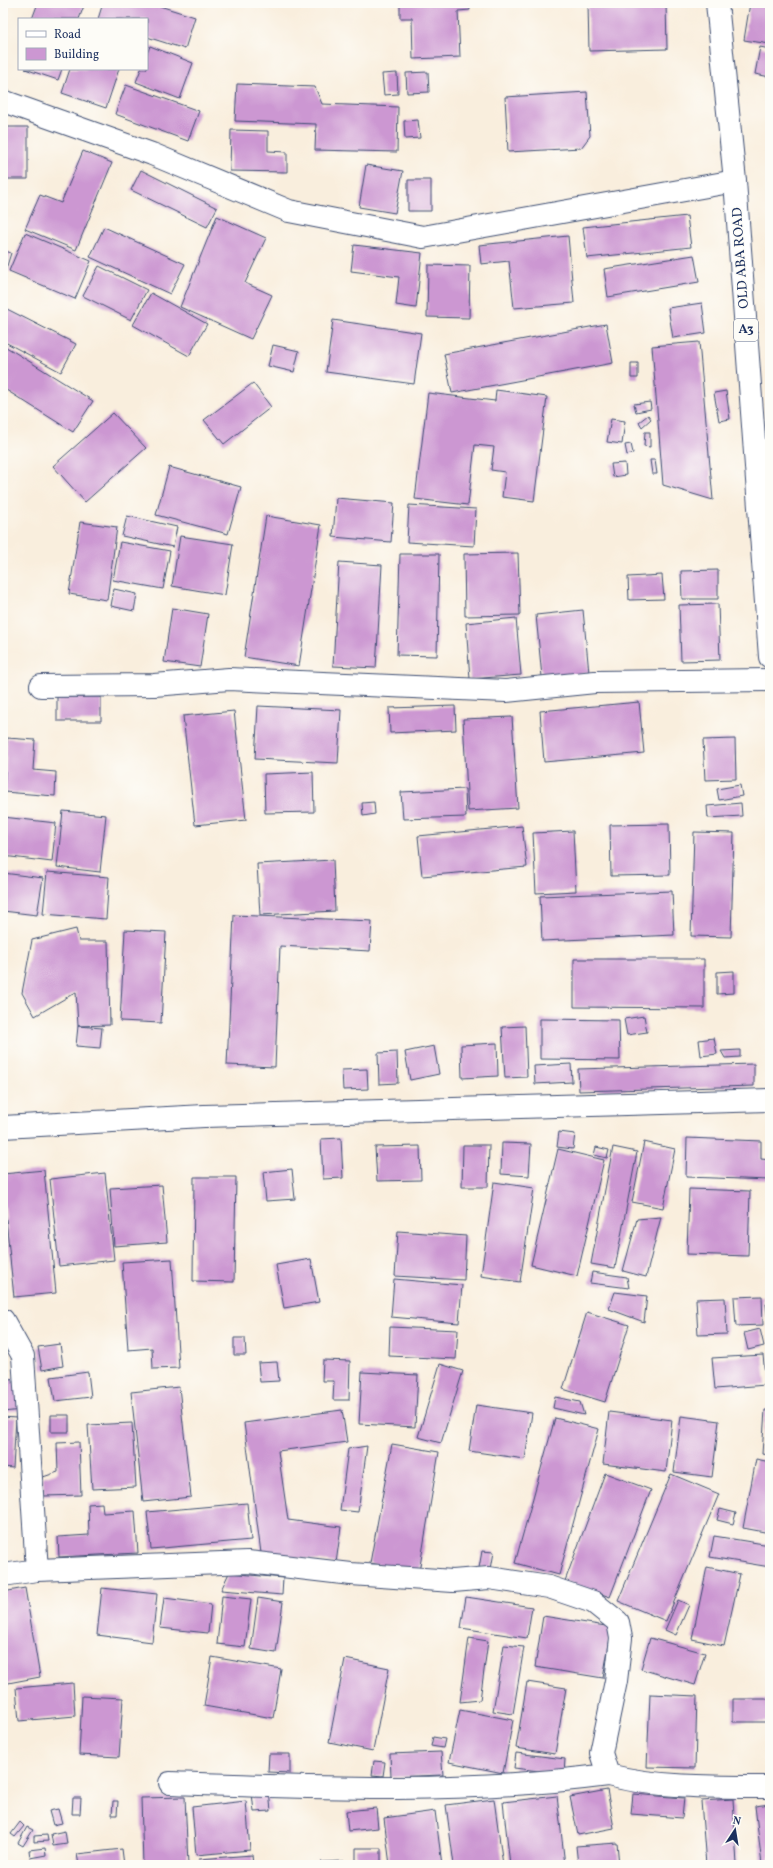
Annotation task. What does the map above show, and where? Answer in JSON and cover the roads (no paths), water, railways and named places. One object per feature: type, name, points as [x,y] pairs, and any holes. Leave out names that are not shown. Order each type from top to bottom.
[{"type":"street","name":"OLD ABA ROAD","points":[[717,3],[736,181],[770,657]]},
{"type":"street","points":[[3,101],[152,154],[289,211],[423,237],[736,181]]},
{"type":"street","points":[[41,686],[154,685],[229,679],[506,691],[595,682],[770,680]]},
{"type":"street","points":[[3,1127],[204,1116],[770,1100]]},
{"type":"street","points":[[3,1320],[23,1356],[37,1570]]},
{"type":"street","points":[[3,1574],[37,1570],[248,1562],[367,1576],[454,1581],[490,1578],[550,1587],[593,1602],[618,1622],[621,1638],[616,1681],[601,1753],[608,1775]]},
{"type":"street","points":[[170,1783],[315,1788],[414,1788],[550,1783],[608,1775],[631,1781],[724,1787],[770,1787]]}]
